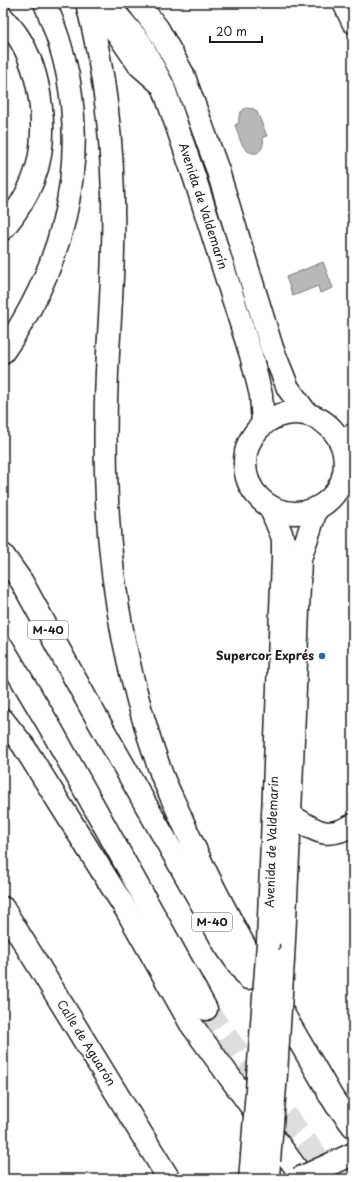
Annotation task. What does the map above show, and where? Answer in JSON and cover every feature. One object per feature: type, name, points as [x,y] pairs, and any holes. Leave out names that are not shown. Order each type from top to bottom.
[{"type":"main road","points":[[3,352],[19,330],[48,274],[67,208],[72,174],[73,126],[69,81],[61,45],[45,3]]},
{"type":"main road","points":[[87,3],[94,30],[104,89],[112,160],[114,214],[107,376],[106,480],[112,565],[127,658],[148,732],[164,779],[195,850],[233,926],[337,1106]]},
{"type":"main road","points":[[93,3],[120,37],[139,65],[163,86]]},
{"type":"main road","name":"Avenida de Valdemarín","points":[[107,3],[140,42],[163,86],[195,179],[251,355],[261,395],[263,424]]},
{"type":"main road","name":"Avenida de Valdemarín","points":[[138,3],[158,29],[183,74],[217,168],[272,348],[288,388],[307,414]]},
{"type":"main road","points":[[344,3],[353,22]]},
{"type":"main road","points":[[3,18],[17,34],[27,53],[33,69],[42,110],[40,158],[34,178],[25,199],[3,229]]},
{"type":"main road","points":[[284,414],[307,414],[315,417],[327,425],[337,435],[347,439],[344,451],[345,466],[342,482],[329,501],[316,509],[308,512],[285,512],[270,507],[259,498],[250,486],[245,468],[247,448],[256,431],[263,424],[284,414]]},
{"type":"main road","name":"Avenida de Valdemarín","points":[[256,1172],[268,944],[284,559],[283,538],[270,507]]},
{"type":"main road","name":"Avenida de Valdemarín","points":[[256,1172],[283,960],[300,559],[316,509]]},
{"type":"main road","name":"M-40","points":[[3,555],[22,582],[225,945],[337,1106],[353,1126]]},
{"type":"main road","points":[[3,648],[55,736],[206,1009]]},
{"type":"main road","points":[[3,720],[22,745],[126,911],[191,1024],[304,1179]]},
{"type":"main road","points":[[290,815],[309,828],[333,834],[353,825]]},
{"type":"main road","name":"Calle de Aguarón","points":[[3,908],[169,1179]]},
{"type":"main road","points":[[298,1179],[353,1154]]},
{"type":"shaded area","points":[[246,108],[254,109],[257,112],[267,136],[263,137],[263,146],[257,153],[252,153],[245,148],[235,125],[239,123],[240,114]]},
{"type":"shaded area","points":[[323,262],[333,288],[320,293],[318,286],[293,296],[286,277]]},
{"type":"tunnel","points":[[206,1009],[334,1179]]},
{"type":"place","name":"Supercor Exprés","points":[[322,656]]}]
